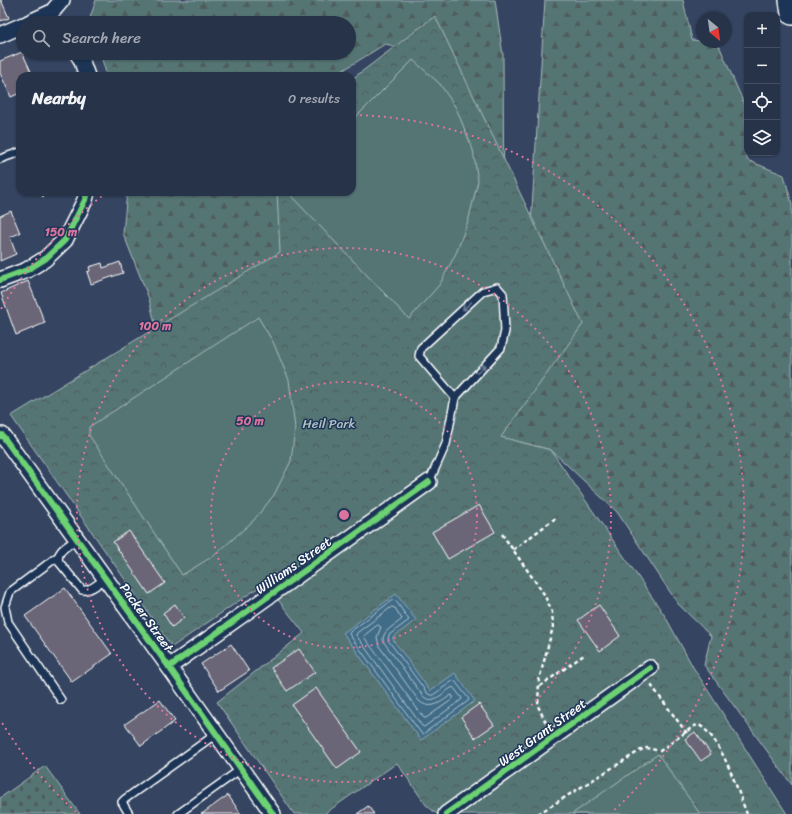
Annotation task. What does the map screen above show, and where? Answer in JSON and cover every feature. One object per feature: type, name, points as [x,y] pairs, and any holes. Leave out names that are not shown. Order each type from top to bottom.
[{"type":"street","points":[[57,16],[62,0]]},
{"type":"street","points":[[790,0],[792,14]]},
{"type":"street","points":[[0,35],[16,28]]},
{"type":"street","points":[[80,60],[86,72]]},
{"type":"street","points":[[0,280],[27,270],[45,259],[65,240],[86,196]]},
{"type":"street","name":"Packer Street","points":[[1,436],[77,539],[273,814]]},
{"type":"street","name":"Williams Street","points":[[169,667],[429,482]]},
{"type":"street","name":"West Grant Street","points":[[446,814],[647,671]]},
{"type":"lane","points":[[0,159],[16,153]]},
{"type":"lane","points":[[429,482],[446,444],[455,398],[501,348],[505,331],[503,294],[497,287],[483,291],[421,348],[420,356],[455,398]]},
{"type":"lane","points":[[61,700],[8,622],[5,607],[10,592],[57,557],[59,552],[77,539]]},
{"type":"lane","points":[[57,557],[59,562],[82,590],[86,591],[90,589],[105,578]]},
{"type":"lane","points":[[129,814],[122,802],[125,799],[216,734]]},
{"type":"lane","points":[[178,814],[241,769]]},
{"type":"path","points":[[513,550],[557,516]]},
{"type":"path","points":[[502,534],[544,594],[552,612],[553,627],[539,680],[538,706],[553,737]]},
{"type":"path","points":[[539,686],[584,655]]},
{"type":"path","points":[[647,671],[689,736]]},
{"type":"path","points":[[538,814],[641,750],[647,748],[660,751],[694,726],[700,725],[717,744],[747,814]]},
{"type":"green space","points":[[96,0],[495,0],[503,55],[504,223],[428,53],[385,44],[340,72],[106,72],[102,60],[356,60],[356,16],[91,16]]},
{"type":"green space","points":[[545,0],[683,0],[692,40],[696,40],[696,48],[720,48],[744,104],[744,156],[747,156],[747,160],[784,175],[792,204],[792,785],[704,665],[711,636],[678,604],[617,512],[551,450],[500,437],[524,405],[530,240]]},
{"type":"green space","name":"Heil Park","points":[[435,16],[583,324],[501,437],[551,450],[665,616],[693,667],[787,814],[437,814],[426,805],[397,763],[324,814],[294,814],[217,702],[304,633],[265,583],[172,647],[11,416],[280,252],[277,196],[356,196],[356,76]]},
{"type":"green space","points":[[413,60],[440,84],[456,108],[473,150],[478,181],[469,218],[457,251],[440,284],[409,319],[292,197],[356,196],[356,117]]},
{"type":"green space","points":[[127,196],[283,196],[283,265],[160,344],[149,299],[123,233]]},
{"type":"green space","points":[[258,317],[273,342],[289,380],[295,428],[291,461],[274,495],[254,520],[215,555],[182,575],[89,435],[89,427]]},
{"type":"green space","points":[[658,754],[700,814],[572,814]]},
{"type":"green space","points":[[45,766],[80,814],[0,814],[0,798]]},
{"type":"water","points":[[396,594],[416,620],[392,638],[430,691],[455,673],[475,701],[421,740],[343,633]]},
{"type":"building","points":[[0,0],[9,18],[0,21]]},
{"type":"building","points":[[16,54],[16,60],[26,60],[31,72],[16,72],[16,95],[11,97],[0,73],[0,61]]},
{"type":"building","points":[[11,211],[20,233],[10,237],[16,254],[0,261],[0,216]]},
{"type":"building","points":[[120,262],[123,273],[91,284],[87,272],[90,271],[89,267],[102,263],[103,268]]},
{"type":"building","points":[[28,281],[45,323],[16,335],[1,293]]},
{"type":"building","points":[[479,505],[495,532],[448,559],[432,532]]},
{"type":"building","points":[[129,531],[165,583],[149,594],[113,542]]},
{"type":"building","points":[[65,588],[112,654],[72,682],[25,616]]},
{"type":"building","points":[[175,604],[184,618],[172,627],[163,613]]},
{"type":"building","points":[[599,605],[620,636],[600,651],[578,620]]},
{"type":"building","points":[[231,644],[249,671],[219,691],[201,664]]},
{"type":"building","points":[[299,649],[315,672],[287,691],[271,668]]},
{"type":"building","points":[[316,688],[361,752],[337,769],[292,705]]},
{"type":"building","points":[[160,700],[175,721],[141,746],[125,724]]},
{"type":"building","points":[[479,704],[494,725],[475,738],[461,717]]},
{"type":"building","points":[[695,732],[711,754],[701,761],[685,739]]},
{"type":"building","points":[[228,795],[241,814],[201,814],[203,813]]},
{"type":"building","points":[[368,806],[374,814],[357,814]]},
{"type":"cycle path","points":[[0,280],[27,270],[45,259],[65,240],[86,196]]},
{"type":"cycle path","points":[[0,436],[2,435],[273,814]]},
{"type":"cycle path","points":[[169,667],[429,482]]},
{"type":"cycle path","points":[[446,814],[650,668]]}]
